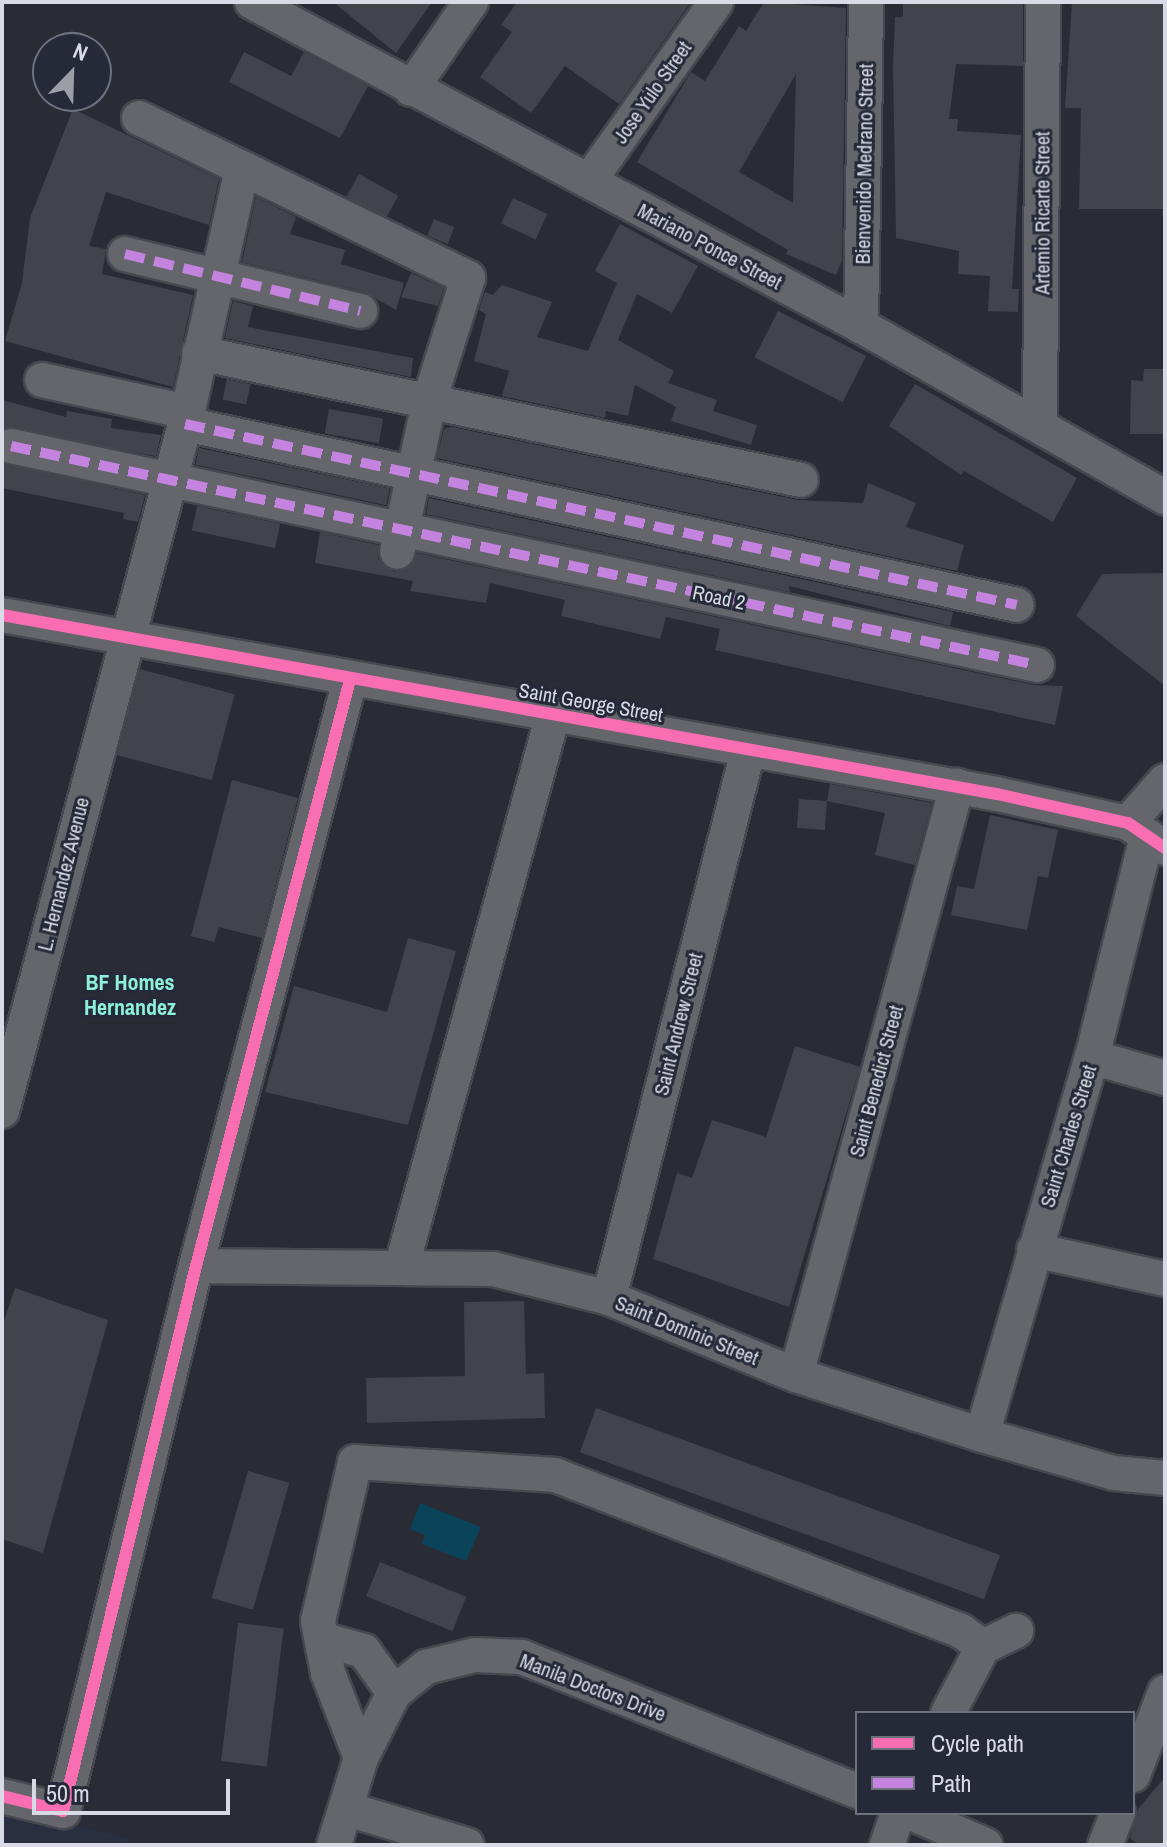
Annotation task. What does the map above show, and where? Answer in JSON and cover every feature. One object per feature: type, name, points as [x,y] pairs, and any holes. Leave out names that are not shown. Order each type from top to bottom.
[{"type":"street","name":"Mariano Ponce Street","points":[[252,2],[861,326],[1165,497]]},
{"type":"street","points":[[411,89],[471,2]]},
{"type":"street","name":"Jose Yulo Street","points":[[589,181],[716,2]]},
{"type":"street","name":"Bienvenido Medrano Street","points":[[861,326],[866,2]]},
{"type":"street","name":"Artemio Ricarte Street","points":[[1040,424],[1043,2]]},
{"type":"street","points":[[139,118],[468,278],[429,402],[399,540]]},
{"type":"street","name":"L. Hernandez Avenue","points":[[2,1111],[124,638],[186,418],[214,276],[242,168]]},
{"type":"street","points":[[125,254],[360,311]]},
{"type":"street","points":[[199,353],[801,480]]},
{"type":"street","points":[[42,380],[186,418],[1017,605]]},
{"type":"street","name":"Road 2","points":[[11,446],[169,481],[399,540],[1037,665]]},
{"type":"street","name":"Saint George Street","points":[[2,615],[350,680],[957,786],[1147,836]]},
{"type":"street","points":[[2,1796],[63,1811],[196,1266],[350,680]]},
{"type":"street","points":[[402,1265],[553,715]]},
{"type":"street","name":"Saint Andrew Street","points":[[609,1298],[748,751]]},
{"type":"street","points":[[1147,836],[1165,781]]},
{"type":"street","name":"Saint Benedict Street","points":[[796,1375],[957,786]]},
{"type":"street","name":"Saint Charles Street","points":[[982,1435],[1092,1057],[1147,836]]},
{"type":"street","points":[[1092,1057],[1165,1078]]},
{"type":"street","points":[[1034,1250],[1165,1279]]},
{"type":"street","name":"Saint Dominic Street","points":[[196,1266],[402,1265],[493,1269],[609,1298],[796,1375],[982,1435],[1114,1473],[1165,1478]]},
{"type":"street","points":[[361,1758],[328,1673],[318,1621],[347,1454],[555,1475],[961,1631],[983,1647]]},
{"type":"street","points":[[949,1711],[983,1647],[1016,1631]]},
{"type":"street","points":[[324,1640],[364,1651],[394,1693]]},
{"type":"street","name":"Manila Doctors Drive","points":[[334,1845],[361,1758],[394,1693],[426,1667],[475,1655],[522,1657],[855,1790]]},
{"type":"street","points":[[1135,1772],[1159,1731],[1165,1692]]},
{"type":"street","points":[[347,1809],[467,1845]]},
{"type":"street","points":[[887,1845],[897,1815]]},
{"type":"street","points":[[916,1815],[985,1845]]},
{"type":"street","points":[[1105,1845],[1117,1815]]},
{"type":"shaded area","points":[[2,1808],[130,1838],[128,1845],[2,1845]]},
{"type":"water","points":[[420,1503],[481,1527],[466,1561],[422,1544],[425,1535],[410,1529]]},
{"type":"building","points":[[333,2],[432,2],[396,53]]},
{"type":"building","points":[[517,2],[691,2],[619,104],[565,66],[531,113],[480,77],[512,32],[501,25]]},
{"type":"building","points":[[764,2],[846,8],[842,261],[836,275],[786,254],[788,250],[637,162],[691,72],[705,81],[739,26],[746,31]],"holes":[[[796,74],[793,203],[739,172]]]},
{"type":"building","points":[[903,2],[1023,2],[1023,66],[956,64],[949,119],[958,119],[957,131],[1021,135],[1012,289],[1019,289],[1018,312],[988,311],[990,276],[958,274],[959,251],[896,238],[893,65],[895,17],[903,17]]},
{"type":"building","points":[[1072,2],[1165,2],[1165,209],[1079,209],[1081,108],[1065,108]]},
{"type":"building","points":[[244,52],[291,76],[304,52],[368,86],[340,138],[229,82]]},
{"type":"building","points":[[72,112],[79,112],[219,179],[209,225],[106,192],[89,246],[106,249],[102,274],[193,295],[173,387],[5,341],[22,283],[30,218]]},
{"type":"building","points":[[359,174],[398,196],[386,219],[346,197]]},
{"type":"building","points":[[256,197],[296,217],[290,234],[345,250],[341,264],[404,283],[396,310],[365,292],[242,262]]},
{"type":"building","points":[[513,198],[547,214],[536,239],[501,223]]},
{"type":"building","points":[[434,219],[454,227],[448,244],[427,236]]},
{"type":"building","points":[[620,224],[698,266],[672,313],[637,294],[618,340],[674,371],[668,383],[717,400],[713,411],[757,425],[751,445],[671,421],[676,407],[635,385],[628,416],[606,411],[605,418],[502,396],[509,371],[474,361],[486,314],[479,310],[485,292],[493,295],[502,285],[552,302],[537,337],[588,351],[617,283],[595,271]]},
{"type":"building","points":[[411,273],[444,288],[438,306],[401,297]]},
{"type":"building","points":[[233,301],[253,306],[248,327],[413,358],[411,377],[225,338]]},
{"type":"building","points":[[778,311],[866,356],[843,402],[754,357]]},
{"type":"building","points":[[1144,369],[1165,369],[1165,434],[1130,434],[1131,380],[1143,381]]},
{"type":"building","points":[[227,379],[250,384],[246,405],[223,400]]},
{"type":"building","points":[[915,384],[1077,478],[1053,522],[964,471],[961,475],[889,426]]},
{"type":"building","points":[[2,400],[66,417],[67,411],[112,419],[111,428],[161,435],[156,456],[2,429]]},
{"type":"building","points":[[329,409],[383,419],[379,443],[325,434]]},
{"type":"building","points":[[452,427],[797,500],[863,503],[868,483],[916,503],[906,527],[964,545],[957,571],[437,458],[444,429]]},
{"type":"building","points":[[199,448],[390,489],[386,505],[195,465]]},
{"type":"building","points":[[2,463],[145,495],[138,522],[123,519],[124,513],[2,488]]},
{"type":"building","points":[[429,498],[953,612],[950,626],[789,586],[790,592],[426,514]]},
{"type":"building","points":[[197,506],[280,524],[275,548],[192,530]]},
{"type":"building","points":[[320,532],[378,545],[378,559],[394,572],[411,566],[417,553],[1033,685],[1063,686],[1055,725],[715,650],[720,629],[666,617],[660,639],[561,616],[565,600],[490,583],[486,603],[410,591],[413,581],[315,563]]},
{"type":"building","points":[[1165,573],[1165,686],[1076,616],[1102,574]]},
{"type":"building","points":[[140,669],[235,694],[212,780],[117,755]]},
{"type":"building","points":[[232,780],[298,798],[262,938],[219,927],[214,942],[191,936]]},
{"type":"building","points":[[830,784],[932,803],[915,865],[875,855],[885,813],[827,801]]},
{"type":"building","points":[[799,799],[827,801],[825,830],[797,828]]},
{"type":"building","points":[[990,815],[1058,830],[1048,878],[1038,876],[1027,930],[951,915],[957,886],[974,889]]},
{"type":"building","points":[[408,938],[456,951],[408,1125],[265,1092],[294,986],[387,1012]]},
{"type":"building","points":[[795,1046],[860,1067],[789,1307],[653,1259],[677,1173],[692,1178],[712,1120],[766,1137]]},
{"type":"building","points":[[15,1288],[108,1320],[43,1553],[2,1539],[2,1327]]},
{"type":"building","points":[[524,1301],[526,1374],[544,1373],[545,1418],[367,1423],[366,1378],[465,1376],[464,1302]]},
{"type":"building","points":[[596,1408],[1000,1555],[984,1599],[580,1452]]},
{"type":"building","points":[[248,1471],[289,1483],[253,1610],[212,1598]]},
{"type":"building","points":[[380,1562],[466,1597],[452,1631],[366,1596]]},
{"type":"building","points":[[238,1623],[284,1629],[267,1767],[221,1761]]},
{"type":"building","points":[[1165,1777],[1165,1845],[1138,1845],[1130,1838],[1138,1809]]},
{"type":"marked path","points":[[125,254],[360,311]]},
{"type":"marked path","points":[[185,424],[1017,605]]},
{"type":"marked path","points":[[11,446],[1037,665]]},
{"type":"cycle path","points":[[2,615],[997,794],[1128,823],[1165,848]]},
{"type":"cycle path","points":[[2,1796],[63,1811],[196,1266],[350,680]]},
{"type":"district","name":"BF Homes Hernandez","points":[[130,994]]}]
